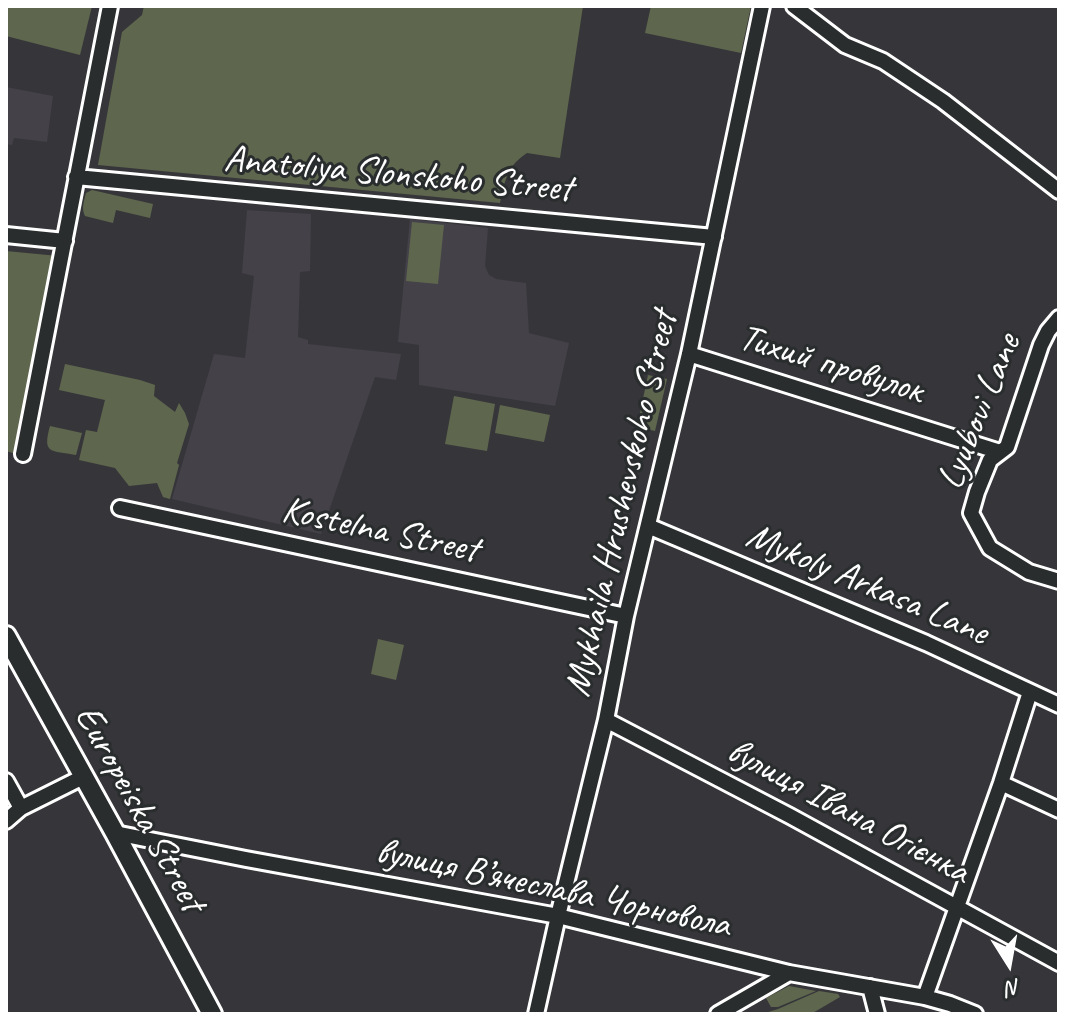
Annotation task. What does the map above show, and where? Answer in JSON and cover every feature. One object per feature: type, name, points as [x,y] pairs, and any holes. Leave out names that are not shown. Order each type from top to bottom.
[{"type":"main road","name":"Europeiska Street","points":[[6,636],[212,1014]]},
{"type":"street","points":[[23,454],[110,6]]},
{"type":"street","name":"Mykhaila Hrushevskoho Street","points":[[536,1014],[689,354],[762,6]]},
{"type":"street","points":[[794,6],[845,45],[883,61],[943,101],[1059,191]]},
{"type":"street","name":"Anatoliya Slonskoho Street","points":[[76,177],[714,237]]},
{"type":"street","points":[[6,235],[65,241]]},
{"type":"street","name":"Lyubovi Lane","points":[[1059,318],[1041,345],[1007,447],[990,460],[971,513],[990,548],[1029,572],[1059,581]]},
{"type":"street","name":"Тихий провулок","points":[[689,354],[1000,452]]},
{"type":"street","name":"Kostelna Street","points":[[120,508],[626,616]]},
{"type":"street","name":"Mykoly Arkasa Lane","points":[[648,526],[926,643],[1059,705]]},
{"type":"street","points":[[925,997],[1030,692]]},
{"type":"street","name":"вулиця Івана Огієнка","points":[[606,720],[777,809],[1059,963]]},
{"type":"street","points":[[6,821],[21,808],[83,777]]},
{"type":"street","points":[[6,781],[21,808]]},
{"type":"street","points":[[1001,783],[1059,810]]},
{"type":"street","name":"вулиця В’ячеслава Чорновола","points":[[115,833],[558,916],[789,973],[925,997],[975,1014]]},
{"type":"street","points":[[718,1014],[789,973]]},
{"type":"street","points":[[870,987],[877,1014]]},
{"type":"shaded area","points":[[6,87],[53,96],[47,142],[14,138],[12,145],[6,144]]},
{"type":"shaded area","points":[[247,210],[311,214],[310,271],[300,272],[298,337],[308,340],[308,344],[401,354],[396,380],[375,377],[321,534],[172,499],[214,354],[245,358],[254,276],[242,273]]},
{"type":"shaded area","points":[[410,219],[488,228],[485,266],[489,275],[496,279],[526,283],[529,333],[569,343],[555,406],[419,385],[419,345],[398,342]]},
{"type":"green space","points":[[6,6],[92,6],[80,55],[6,36]]},
{"type":"green space","points":[[144,6],[583,6],[560,158],[527,153],[520,158],[508,174],[500,203],[98,165],[122,32],[142,15]]},
{"type":"green space","points":[[651,6],[751,6],[741,53],[645,33]]},
{"type":"green space","points":[[92,190],[153,204],[150,218],[116,210],[113,223],[85,216],[86,193]]},
{"type":"green space","points":[[412,222],[444,225],[438,284],[406,281]]},
{"type":"green space","points":[[6,251],[58,256],[20,455],[6,451]]},
{"type":"green space","points":[[65,364],[155,385],[154,396],[175,412],[179,403],[189,424],[170,499],[163,497],[157,483],[129,486],[115,468],[79,460],[86,430],[97,432],[105,400],[59,390]]},
{"type":"green space","points":[[648,375],[667,379],[655,431],[637,427]]},
{"type":"green space","points":[[454,396],[495,404],[487,451],[445,444]]},
{"type":"green space","points":[[500,405],[550,415],[544,442],[495,433]]},
{"type":"green space","points":[[50,426],[82,433],[76,455],[48,447]]},
{"type":"green space","points":[[378,639],[404,645],[396,680],[371,674]]},
{"type":"green space","points":[[789,986],[816,991],[771,1007],[766,998]]},
{"type":"green space","points":[[819,991],[840,997],[811,1014],[762,1014],[778,1009]]}]
